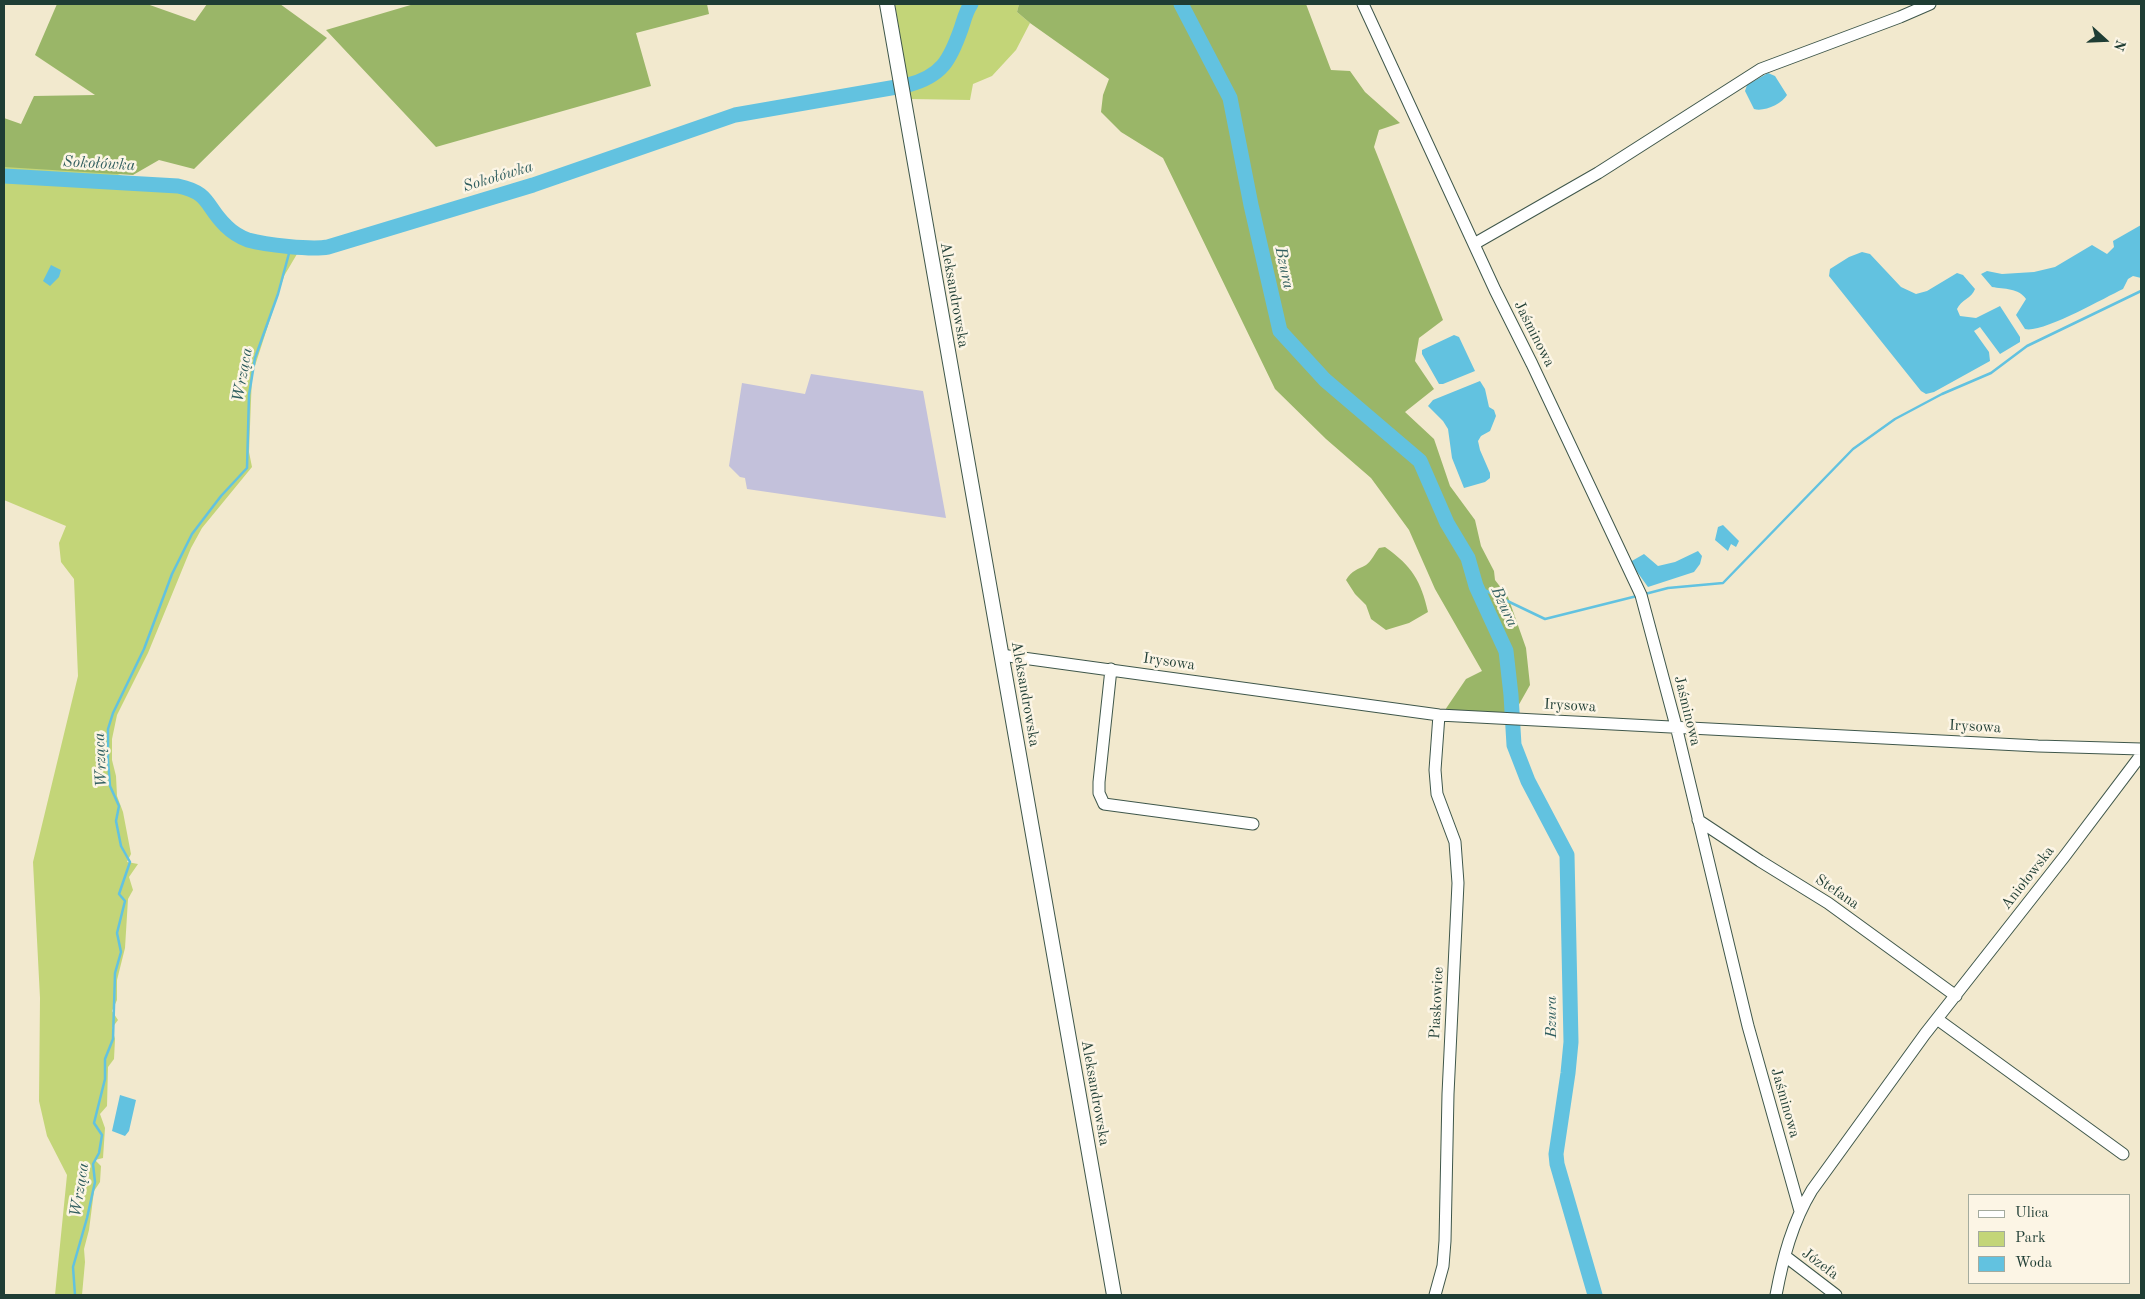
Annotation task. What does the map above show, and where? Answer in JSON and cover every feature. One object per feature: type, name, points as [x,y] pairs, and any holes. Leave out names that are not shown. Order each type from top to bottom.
[{"type":"main road","name":"Aleksandrowska","points":[[887,4],[1114,1295]]},
{"type":"street","name":"Jaśminowa","points":[[1364,4],[1474,244],[1641,595],[1676,726],[1748,1026],[1800,1210]]},
{"type":"street","points":[[1474,244],[1598,173],[1761,68],[1900,17],[1930,4]]},
{"type":"street","name":"Irysowa","points":[[1001,655],[1439,715],[2038,746],[2141,749]]},
{"type":"street","points":[[1111,669],[1099,782],[1099,793],[1104,804],[1253,824]]},
{"type":"street","name":"Piaskowice","points":[[1435,1295],[1443,1266],[1446,1241],[1448,1075],[1458,883],[1455,842],[1437,794],[1435,770],[1439,715]]},
{"type":"street","name":"Aniołowska","points":[[1776,1295],[1785,1256],[1800,1210],[1833,1159],[1937,1019],[2141,755]]},
{"type":"street","name":"Stefana","points":[[1698,820],[1828,903],[1956,996]]},
{"type":"street","points":[[1937,1019],[2123,1154]]},
{"type":"street","name":"Józefa","points":[[1785,1256],[1836,1295]]},
{"type":"shaded area","points":[[811,374],[923,391],[946,518],[747,489],[745,478],[740,477],[729,466],[742,383],[805,394]]},
{"type":"green space","points":[[57,4],[147,4],[195,21],[207,4],[280,4],[327,38],[194,169],[159,160],[133,175],[4,167],[4,118],[21,124],[34,96],[95,95],[35,55]]},
{"type":"green space","points":[[414,4],[707,4],[709,14],[636,33],[651,86],[436,147],[326,30]]},
{"type":"green space","points":[[895,4],[1019,4],[1017,12],[1030,23],[1016,50],[992,76],[973,84],[970,100],[910,99]]},
{"type":"green space","points":[[1019,4],[1306,4],[1331,70],[1350,71],[1365,92],[1400,123],[1379,130],[1374,147],[1443,320],[1419,338],[1415,361],[1434,389],[1405,412],[1434,439],[1450,486],[1475,520],[1481,546],[1494,571],[1495,580],[1508,597],[1526,648],[1530,685],[1517,708],[1505,715],[1445,710],[1466,679],[1482,671],[1435,589],[1409,530],[1371,478],[1326,439],[1275,389],[1163,158],[1121,132],[1101,112],[1103,95],[1109,79],[1030,23],[1017,12]]},
{"type":"green space","points":[[4,126],[139,183],[183,191],[204,201],[211,200],[231,226],[255,237],[291,242],[297,254],[284,276],[252,375],[249,452],[252,467],[202,528],[191,548],[148,653],[117,715],[112,739],[112,760],[116,776],[117,796],[123,812],[131,854],[127,862],[138,864],[129,877],[133,890],[128,899],[125,948],[117,980],[117,1000],[112,1011],[118,1020],[112,1028],[115,1039],[114,1059],[108,1067],[107,1106],[100,1114],[105,1128],[103,1158],[95,1160],[101,1166],[100,1182],[94,1191],[89,1230],[84,1249],[85,1262],[82,1295],[55,1295],[67,1175],[47,1136],[39,1101],[40,998],[33,862],[78,676],[74,579],[61,562],[59,543],[66,526],[4,500]]},
{"type":"green space","points":[[1385,547],[1402,561],[1414,575],[1422,591],[1428,612],[1409,623],[1386,630],[1371,619],[1366,605],[1355,594],[1346,580],[1353,572],[1368,564],[1379,548]]},
{"type":"water","points":[[1768,73],[1775,76],[1787,95],[1772,106],[1758,110],[1754,109],[1745,91],[1747,85]]},
{"type":"water","points":[[2141,225],[2141,278],[2133,276],[2128,279],[2123,289],[2044,326],[2025,329],[2016,315],[2026,299],[2023,295],[2015,291],[1992,287],[1981,274],[1987,271],[2002,274],[2034,272],[2055,267],[2092,245],[2107,254],[2114,247],[2113,241]]},
{"type":"water","points":[[1862,252],[1870,254],[1901,287],[1916,294],[1927,291],[1957,273],[1963,275],[1975,289],[1957,309],[1960,316],[1976,318],[2000,306],[2020,337],[2020,342],[2000,354],[1980,327],[1974,331],[1989,352],[1990,361],[1934,392],[1926,394],[1921,391],[1829,276],[1830,269],[1849,257]]},
{"type":"water","points":[[51,265],[61,270],[59,277],[50,286],[43,281]]},
{"type":"water","points":[[1454,335],[1459,337],[1475,371],[1439,384],[1422,354],[1422,350]]},
{"type":"water","points":[[1480,381],[1485,389],[1489,407],[1494,410],[1496,416],[1490,431],[1481,436],[1478,441],[1490,473],[1490,478],[1485,482],[1464,488],[1452,458],[1448,429],[1428,406],[1433,400]]},
{"type":"water","points":[[1723,525],[1739,541],[1736,547],[1731,544],[1728,551],[1715,540],[1718,527]]},
{"type":"water","points":[[1698,551],[1702,556],[1700,564],[1694,572],[1648,587],[1630,562],[1644,554],[1658,566],[1675,562]]},
{"type":"water","points":[[120,1095],[136,1100],[129,1131],[125,1136],[112,1131]]},
{"type":"waterway","name":"Sokołówka","points":[[4,176],[178,186],[202,196],[219,219],[233,232],[245,239],[266,244],[311,248],[328,247],[533,185],[735,115],[908,85],[920,81],[937,72],[948,58],[971,4]]},
{"type":"waterway","name":"Bzura","points":[[1181,4],[1230,98],[1251,205],[1280,331],[1325,380],[1420,461],[1447,523],[1468,558],[1476,586],[1506,651],[1514,745],[1528,781],[1567,855],[1571,1042],[1556,1154],[1557,1164],[1595,1295]]},
{"type":"waterway","name":"Wrząca","points":[[75,1295],[73,1267],[95,1182],[93,1164],[99,1153],[102,1135],[94,1123],[105,1079],[105,1059],[113,1039],[115,973],[121,952],[117,933],[125,901],[119,894],[130,862],[121,846],[116,821],[119,806],[110,786],[108,729],[113,713],[144,649],[172,574],[192,534],[221,496],[247,468],[249,395],[255,358],[278,294],[291,246]]},
{"type":"waterway","points":[[1645,594],[1668,588],[1723,583],[1853,449],[1895,419],[1942,394],[1991,373],[2027,346],[2141,291]]},
{"type":"waterway","points":[[1476,586],[1545,619],[1637,596]]}]
